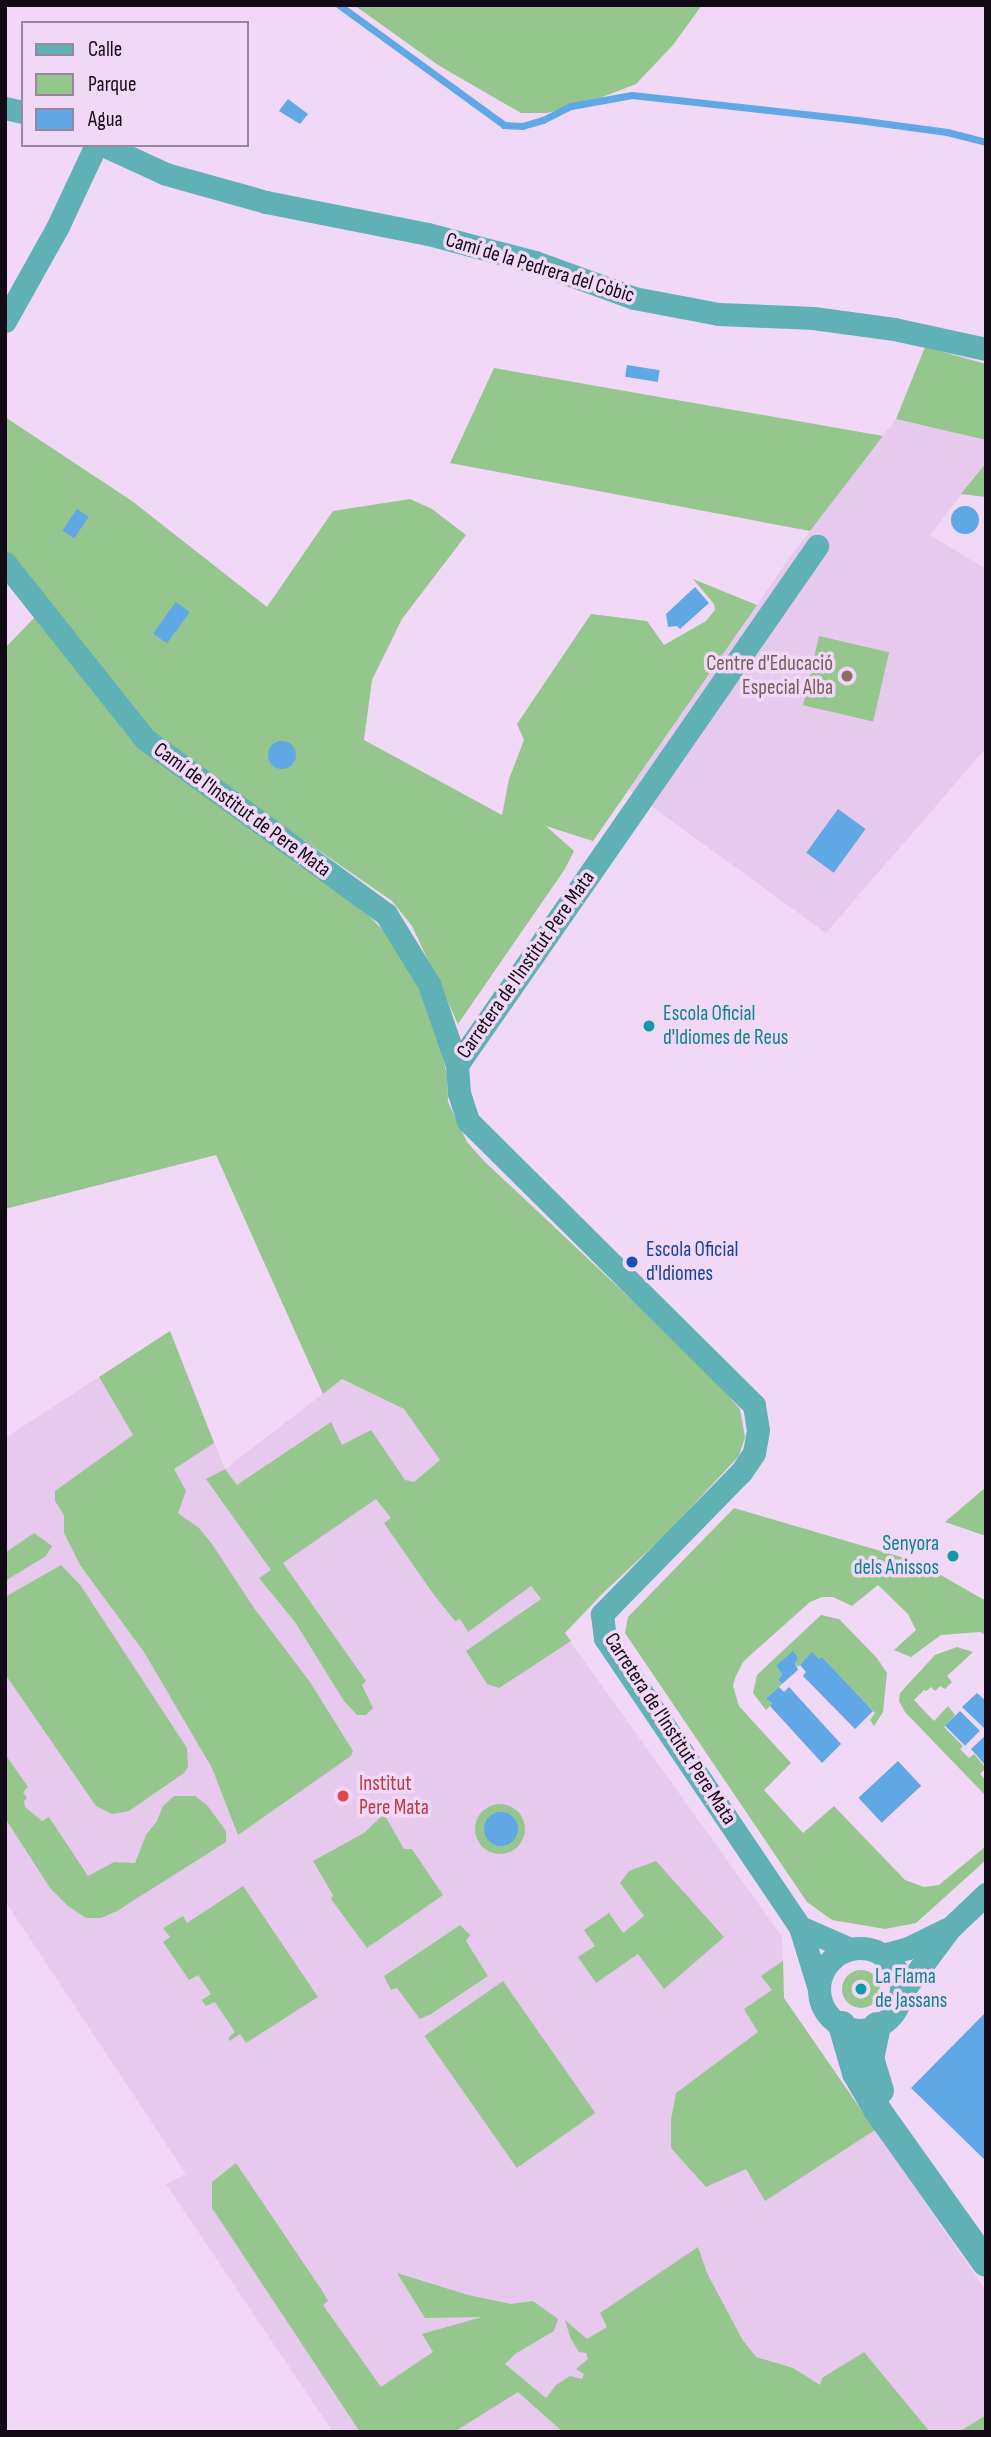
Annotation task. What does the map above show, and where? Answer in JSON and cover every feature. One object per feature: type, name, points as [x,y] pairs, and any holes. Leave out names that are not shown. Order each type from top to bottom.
[{"type":"street","points":[[5,321],[58,226],[95,147]]},
{"type":"street","name":"Camí de la Pedrera del Còbic","points":[[107,147],[166,174],[266,202],[428,234],[535,262],[634,298],[719,314],[813,318],[894,329],[986,349]]},
{"type":"street","name":"Carretera de l'Institut Pere Mata","points":[[817,546],[457,1065],[459,1093],[468,1121],[754,1405],[758,1430],[754,1453],[741,1472],[602,1614],[605,1637],[800,1927],[819,1989]]},
{"type":"street","name":"Camí de l'Institut de Pere Mata","points":[[5,564],[145,739],[386,914],[429,984],[457,1065]]},
{"type":"street","points":[[850,1949],[828,1964],[819,1989],[825,2009],[842,2025],[859,2029],[877,2026],[895,2010],[901,1995],[950,1928],[986,1894]]},
{"type":"street","points":[[800,1927],[850,1949],[867,1948],[882,1955],[899,1975],[901,1995]]},
{"type":"street","points":[[882,1955],[908,1948],[950,1928]]},
{"type":"street","points":[[842,2025],[856,2073],[986,2263]]},
{"type":"street","points":[[877,2026],[870,2058],[889,2123]]},
{"type":"shaded area","name":"Centre d'Educació Especial Alba","points":[[896,419],[986,440],[986,463],[930,535],[986,569],[986,748],[826,933],[629,790],[790,557]]},
{"type":"shaded area","name":"Institut Pere Mata","points":[[170,1331],[225,1469],[342,1379],[404,1409],[782,1937],[784,1998],[986,2291],[986,2432],[333,2432],[166,2184],[186,2174],[5,1901],[5,1438]]},
{"type":"green space","points":[[354,5],[702,5],[673,45],[636,84],[592,101],[547,113],[521,113],[438,65]]},
{"type":"green space","points":[[925,347],[986,364],[986,440],[896,419]]},
{"type":"green space","points":[[494,368],[883,436],[810,531],[450,463]]},
{"type":"green space","points":[[5,417],[132,501],[267,607],[333,511],[410,499],[432,509],[466,535],[402,619],[372,680],[364,740],[502,815],[509,779],[524,740],[517,724],[591,614],[647,621],[664,645],[706,621],[715,610],[714,604],[693,579],[757,605],[593,841],[546,826],[574,851],[565,869],[458,1024],[412,926],[392,901],[146,731],[5,555]]},
{"type":"green space","points":[[986,463],[986,497],[961,494]]},
{"type":"green space","points":[[35,617],[105,700],[354,901],[380,927],[401,951],[417,982],[439,1039],[447,1075],[448,1102],[467,1142],[700,1364],[740,1409],[745,1437],[739,1456],[664,1536],[565,1633],[571,1641],[499,1688],[487,1684],[466,1651],[541,1599],[531,1586],[468,1632],[460,1619],[455,1621],[434,1595],[384,1523],[391,1518],[376,1499],[283,1563],[366,1681],[362,1685],[373,1708],[366,1715],[357,1715],[344,1701],[295,1622],[259,1578],[271,1570],[206,1479],[225,1469],[237,1485],[331,1422],[342,1445],[371,1430],[405,1480],[414,1482],[440,1460],[404,1409],[342,1379],[323,1394],[216,1155],[5,1209],[5,648]]},
{"type":"green space","points":[[819,636],[889,652],[873,721],[803,705]]},
{"type":"green space","points":[[170,1331],[214,1443],[174,1469],[186,1491],[178,1513],[199,1528],[212,1544],[254,1608],[310,1682],[353,1751],[351,1756],[238,1835],[212,1768],[144,1652],[80,1565],[64,1533],[64,1515],[55,1501],[55,1491],[133,1435],[99,1377]]},
{"type":"green space","points":[[986,1487],[986,1536],[945,1522]]},
{"type":"green space","points":[[734,1508],[918,1562],[986,1601],[986,1635],[980,1632],[941,1635],[911,1657],[894,1650],[916,1630],[908,1614],[878,1585],[852,1606],[833,1597],[822,1597],[810,1602],[743,1662],[733,1686],[739,1706],[791,1763],[764,1790],[803,1833],[834,1806],[905,1880],[924,1887],[939,1885],[986,1846],[986,1860],[916,1923],[885,1929],[832,1920],[807,1902],[625,1633],[628,1617]]},
{"type":"green space","points":[[34,1533],[52,1546],[46,1556],[5,1581],[5,1553]]},
{"type":"green space","points":[[61,1565],[81,1586],[187,1748],[188,1767],[184,1773],[129,1811],[112,1814],[96,1806],[5,1674],[5,1597]]},
{"type":"green space","points":[[821,1615],[839,1619],[877,1658],[887,1673],[883,1712],[874,1726],[870,1720],[875,1713],[822,1657],[819,1659],[812,1653],[798,1667],[795,1663],[776,1666],[782,1674],[778,1680],[782,1684],[767,1699],[772,1704],[766,1710],[753,1693],[757,1675]]},
{"type":"green space","points":[[957,1647],[973,1652],[947,1676],[952,1682],[945,1689],[940,1686],[935,1691],[931,1687],[924,1690],[914,1700],[934,1721],[948,1706],[955,1715],[944,1727],[963,1746],[960,1749],[969,1758],[974,1754],[986,1768],[980,1774],[986,1780],[986,1796],[905,1712],[899,1701],[900,1693],[935,1655]]},
{"type":"green space","points":[[5,1754],[28,1787],[23,1792],[27,1798],[24,1801],[25,1807],[42,1821],[49,1817],[88,1876],[114,1862],[135,1863],[146,1835],[157,1821],[163,1806],[174,1796],[195,1796],[207,1805],[226,1831],[226,1842],[117,1911],[101,1918],[86,1918],[68,1906],[50,1888],[5,1818]]},
{"type":"green space","points":[[490,1805],[510,1805],[524,1819],[524,1839],[510,1853],[490,1853],[476,1839],[476,1819]]},
{"type":"green space","points":[[384,1814],[404,1849],[412,1849],[443,1895],[367,1948],[331,1899],[333,1895],[313,1861],[364,1833]]},
{"type":"green space","points":[[656,1861],[724,1937],[664,1989],[638,1954],[596,1983],[578,1957],[595,1946],[584,1930],[609,1913],[623,1933],[644,1916],[620,1883],[629,1871]]},
{"type":"green space","points":[[243,1886],[318,1997],[246,2043],[240,2034],[230,2041],[228,2038],[235,2032],[215,2002],[206,2006],[202,2000],[211,1994],[198,1975],[189,1980],[163,1942],[170,1937],[163,1928],[183,1916],[187,1923]]},
{"type":"green space","points":[[460,1925],[470,1935],[466,1941],[488,1976],[420,2019],[397,1988],[391,1990],[384,1976]]},
{"type":"green space","points":[[783,1961],[784,1998],[875,2130],[765,2201],[746,2169],[706,2187],[671,2148],[671,2120],[676,2093],[758,2032],[744,2009],[772,1990],[761,1976]]},
{"type":"green space","points":[[861,1970],[875,1975],[880,1989],[875,2003],[861,2008],[847,2003],[842,1989],[847,1975]]},
{"type":"green space","points":[[503,1981],[595,2113],[517,2168],[424,2036]]},
{"type":"green space","points":[[236,2163],[323,2292],[328,2301],[323,2305],[381,2387],[433,2352],[422,2334],[482,2317],[425,2318],[397,2273],[468,2295],[511,2304],[533,2301],[558,2319],[554,2331],[515,2354],[505,2364],[546,2398],[556,2385],[570,2376],[582,2379],[584,2374],[576,2369],[588,2359],[586,2353],[579,2352],[570,2337],[565,2320],[587,2339],[607,2327],[600,2313],[698,2247],[707,2273],[742,2339],[756,2357],[793,2368],[820,2385],[822,2378],[864,2352],[930,2432],[563,2432],[518,2392],[454,2432],[360,2432],[212,2208],[212,2182]]},
{"type":"green space","points":[[986,2415],[986,2432],[959,2432],[978,2420]]},
{"type":"water","points":[[288,99],[308,114],[300,124],[279,111]]},
{"type":"water","points":[[627,365],[660,370],[658,382],[625,377]]},
{"type":"water","points":[[965,506],[975,510],[979,520],[975,530],[965,534],[955,530],[951,520],[955,510]]},
{"type":"water","points":[[77,509],[89,517],[74,538],[62,531]]},
{"type":"water","points":[[695,587],[709,603],[680,629],[677,626],[668,627],[666,614]]},
{"type":"water","points":[[176,602],[190,612],[167,644],[153,634]]},
{"type":"water","points":[[282,741],[292,745],[296,755],[292,765],[282,769],[272,765],[268,755],[272,745]]},
{"type":"water","points":[[838,809],[866,829],[834,873],[806,853]]},
{"type":"water","points":[[793,1651],[798,1658],[795,1663],[798,1670],[782,1684],[778,1680],[782,1674],[776,1666]]},
{"type":"water","points":[[812,1652],[819,1659],[822,1657],[873,1711],[855,1729],[803,1676],[806,1672],[800,1665]]},
{"type":"water","points":[[779,1687],[784,1692],[789,1687],[841,1744],[822,1763],[766,1699]]},
{"type":"water","points":[[977,1693],[986,1701],[984,1728],[962,1707]]},
{"type":"water","points":[[960,1711],[980,1731],[965,1746],[945,1726]]},
{"type":"water","points":[[986,1735],[986,1766],[971,1749]]},
{"type":"water","points":[[898,1761],[921,1786],[882,1823],[859,1798]]},
{"type":"water","points":[[501,1812],[513,1817],[518,1829],[513,1841],[501,1846],[489,1841],[484,1829],[489,1817]]},
{"type":"water","points":[[986,2012],[986,2161],[911,2088]]},
{"type":"waterway","points":[[339,5],[504,125],[522,126],[543,120],[571,106],[632,95],[858,120],[947,132],[986,142]]},
{"type":"place","name":"Centre d'Educació Especial Alba","points":[[847,676]]},
{"type":"place","name":"Escola Oficial d'Idiomes de Reus","points":[[649,1026]]},
{"type":"place","name":"Escola Oficial d'Idiomes","points":[[632,1262]]},
{"type":"place","name":"Senyora dels Anissos","points":[[953,1556]]},
{"type":"place","name":"Institut Pere Mata","points":[[343,1796]]},
{"type":"place","name":"La Flama de Jassans","points":[[861,1989]]}]
